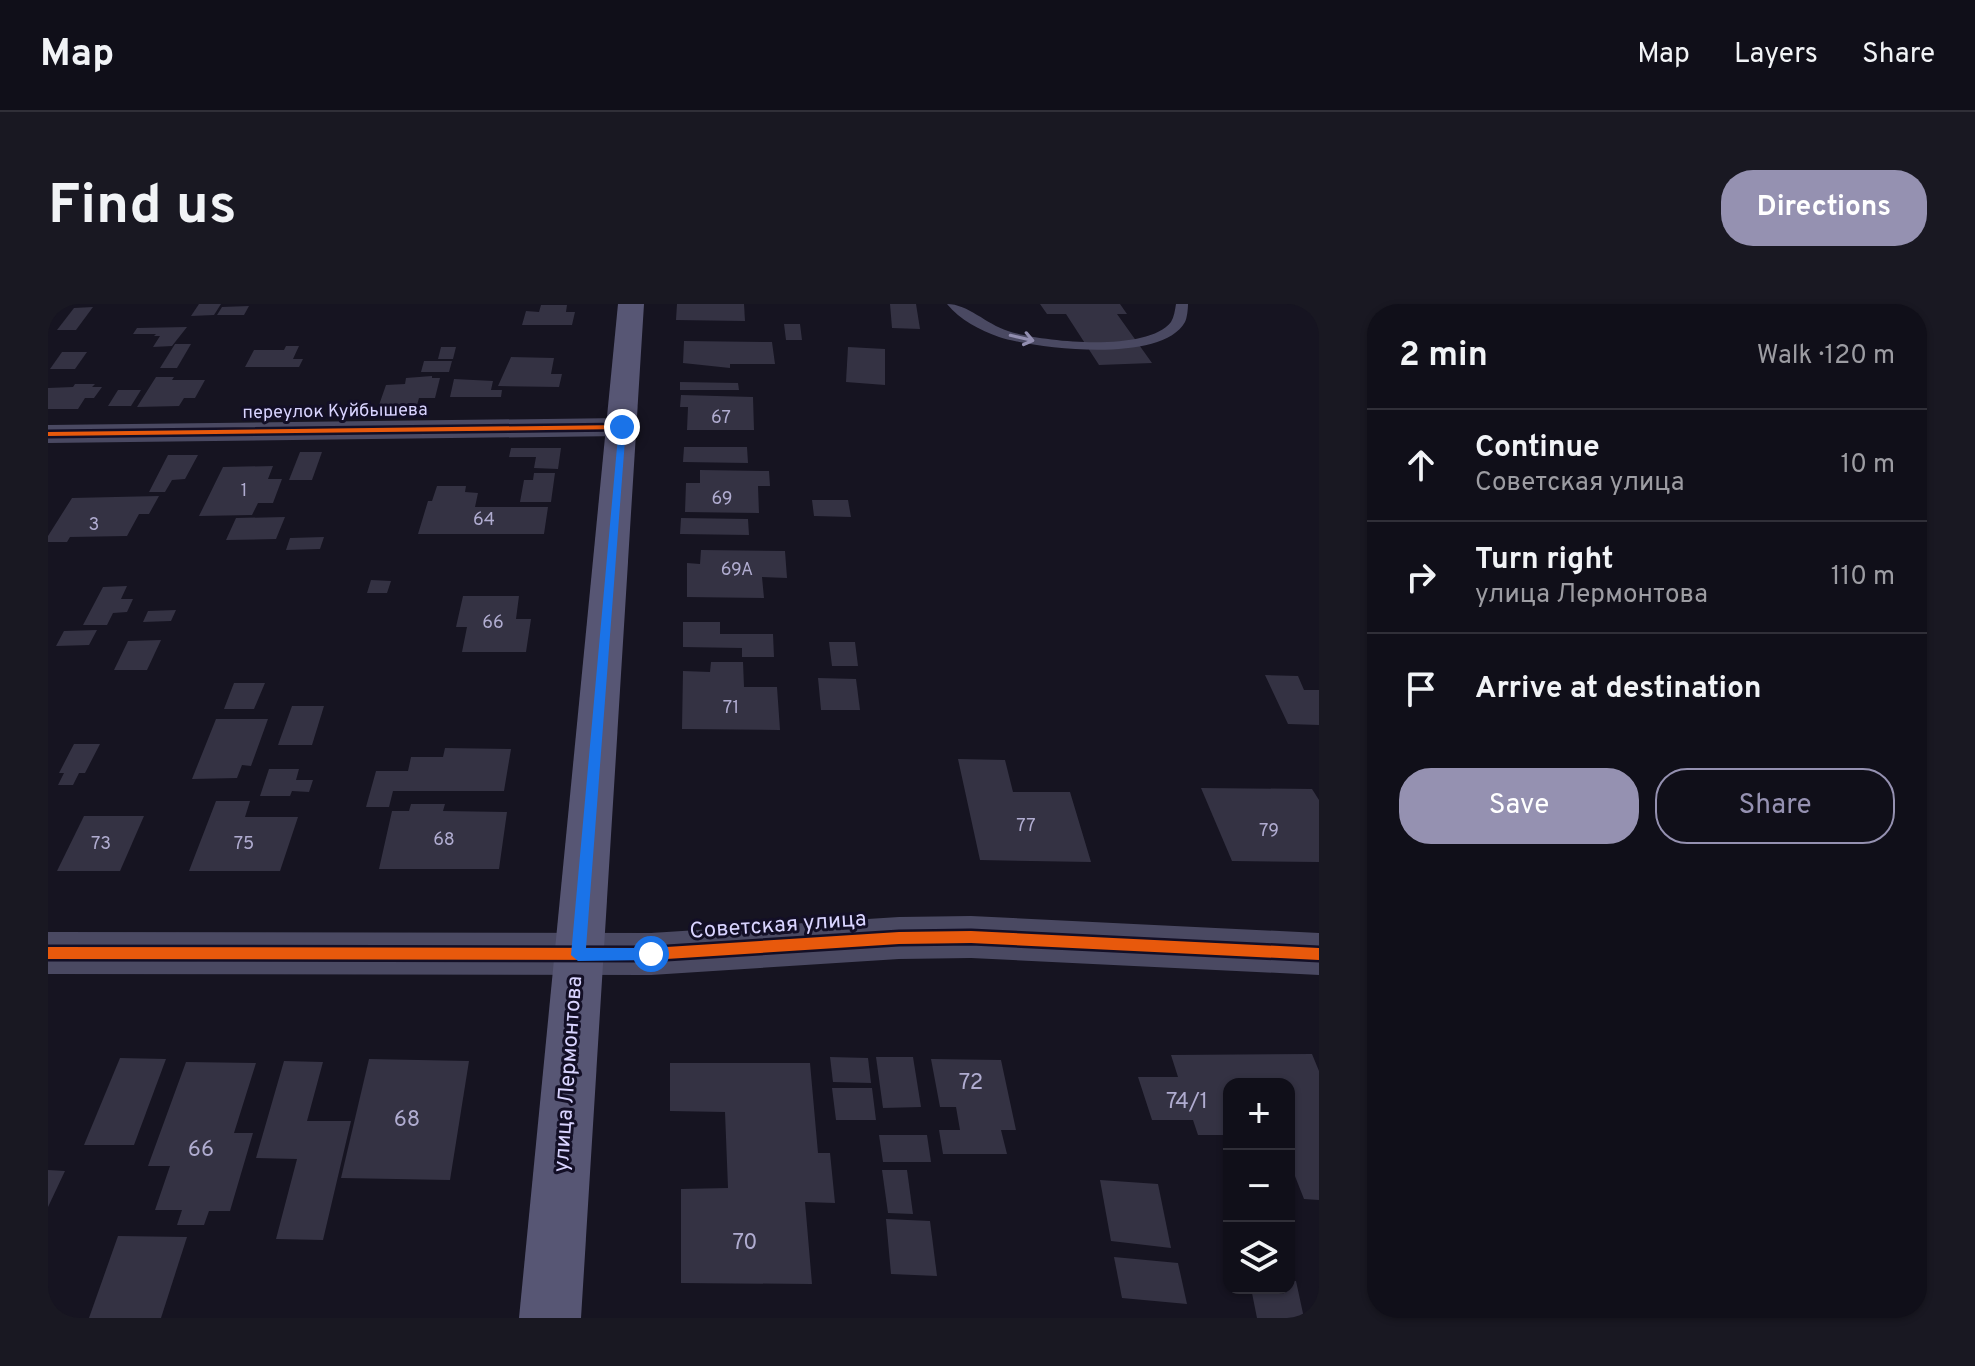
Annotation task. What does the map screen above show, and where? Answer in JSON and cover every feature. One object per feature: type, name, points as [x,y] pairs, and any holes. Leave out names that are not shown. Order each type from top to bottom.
[{"type":"main road","name":"улица Лермонтова","points":[[550,1318],[631,304]]},
{"type":"street","name":"переулок Куйбышева","points":[[48,434],[622,427]]},
{"type":"street","name":"Советская улица","points":[[48,953],[578,955],[708,952],[899,938],[971,937],[1319,954]]},
{"type":"lane","points":[[953,304],[966,316],[991,330],[1023,339],[1091,346],[1144,341],[1166,333],[1178,325],[1184,312],[1182,304]]},
{"type":"building","points":[[199,304],[221,304],[214,315],[191,316]]},
{"type":"building","points":[[677,304],[744,304],[745,321],[676,320]]},
{"type":"building","points":[[890,304],[916,304],[920,329],[892,328]]},
{"type":"building","points":[[1040,304],[1120,304],[1127,314],[1117,314],[1152,363],[1099,365],[1066,314],[1047,314]]},
{"type":"building","points":[[541,305],[567,305],[566,312],[575,312],[572,325],[522,325],[526,311],[539,312]]},
{"type":"building","points":[[249,306],[244,315],[217,315],[222,307]]},
{"type":"building","points":[[93,307],[76,330],[57,330],[74,308]]},
{"type":"building","points":[[784,324],[800,324],[802,340],[786,340]]},
{"type":"building","points":[[187,327],[172,346],[153,347],[160,336],[154,336],[156,334],[133,334],[137,328]]},
{"type":"building","points":[[684,341],[772,342],[775,364],[730,364],[730,368],[683,363]]},
{"type":"building","points":[[175,344],[191,344],[177,368],[160,368]]},
{"type":"building","points":[[286,346],[299,346],[293,359],[303,359],[299,367],[245,367],[254,350],[284,350]]},
{"type":"building","points":[[441,347],[456,347],[453,359],[438,359]]},
{"type":"building","points":[[848,347],[885,349],[885,385],[846,382]]},
{"type":"building","points":[[62,352],[87,352],[75,369],[50,369]]},
{"type":"building","points":[[511,357],[554,358],[551,374],[562,374],[559,387],[498,386]]},
{"type":"building","points":[[424,361],[452,361],[449,372],[421,372]]},
{"type":"building","points":[[156,377],[205,380],[195,398],[184,398],[179,406],[137,407]]},
{"type":"building","points":[[406,378],[440,378],[435,398],[419,398],[417,405],[379,405],[386,385],[405,384]]},
{"type":"building","points":[[454,379],[493,381],[491,390],[502,390],[501,397],[450,397]]},
{"type":"building","points":[[680,382],[738,383],[739,390],[680,390]]},
{"type":"building","points":[[75,384],[102,387],[94,398],[85,398],[78,409],[48,409],[48,388],[73,387]]},
{"type":"building","points":[[118,390],[141,390],[131,406],[108,406]]},
{"type":"building","points":[[681,395],[753,397],[754,430],[687,430],[688,407],[680,407]]},
{"type":"building","points":[[684,447],[747,447],[748,463],[683,462]]},
{"type":"building","points":[[511,448],[561,448],[558,469],[534,468],[536,457],[509,457]]},
{"type":"building","points":[[300,452],[322,452],[312,480],[289,480]]},
{"type":"building","points":[[168,455],[198,455],[185,479],[172,480],[165,492],[149,492]]},
{"type":"building","points":[[273,466],[268,479],[282,479],[273,503],[258,503],[252,515],[199,516],[223,467]]},
{"type":"building","points":[[700,470],[769,471],[770,486],[758,486],[759,513],[685,512],[686,483],[700,483]]},
{"type":"building","points":[[534,473],[555,473],[551,502],[520,502],[524,480],[533,480]]},
{"type":"building","points":[[437,486],[466,486],[465,492],[478,493],[475,507],[548,507],[544,534],[418,534],[428,501],[432,501]]},
{"type":"building","points":[[159,496],[149,514],[139,514],[127,536],[70,537],[67,542],[48,542],[48,536],[72,498]]},
{"type":"building","points":[[812,500],[848,500],[851,517],[814,516]]},
{"type":"building","points":[[285,517],[276,539],[226,540],[236,518]]},
{"type":"building","points":[[681,518],[748,519],[749,535],[680,534]]},
{"type":"building","points":[[324,537],[320,549],[286,550],[290,538]]},
{"type":"building","points":[[701,550],[785,551],[787,578],[762,577],[764,598],[687,597],[687,563],[700,564]]},
{"type":"building","points":[[371,580],[391,581],[387,593],[367,593]]},
{"type":"building","points":[[127,586],[121,599],[133,599],[127,612],[113,613],[107,625],[83,625],[103,587]]},
{"type":"building","points":[[463,596],[519,596],[516,619],[531,619],[526,652],[462,652],[467,627],[456,627]]},
{"type":"building","points":[[176,610],[171,621],[143,622],[148,611]]},
{"type":"building","points":[[683,622],[720,622],[720,634],[773,634],[774,657],[742,657],[742,648],[683,647]]},
{"type":"building","points":[[97,630],[89,645],[56,646],[64,631]]},
{"type":"building","points":[[161,640],[147,670],[114,670],[128,641]]},
{"type":"building","points":[[829,642],[855,642],[858,666],[832,666]]},
{"type":"building","points":[[711,662],[743,662],[744,687],[777,687],[780,730],[682,729],[683,671],[710,672]]},
{"type":"building","points":[[1265,675],[1298,676],[1304,690],[1319,690],[1319,725],[1288,724]]},
{"type":"building","points":[[818,678],[856,679],[860,710],[821,710]]},
{"type":"building","points":[[234,683],[265,683],[254,709],[224,709]]},
{"type":"building","points":[[292,706],[324,706],[312,745],[278,745]]},
{"type":"building","points":[[216,719],[268,719],[251,766],[242,765],[237,778],[192,779]]},
{"type":"building","points":[[74,744],[100,744],[85,773],[79,773],[73,785],[58,785],[64,773],[59,773]]},
{"type":"building","points":[[445,748],[511,749],[504,791],[393,791],[389,807],[366,807],[376,771],[408,771],[411,757],[443,757]]},
{"type":"building","points":[[958,759],[1005,760],[1013,792],[1070,792],[1091,862],[980,860]]},
{"type":"building","points":[[269,769],[299,769],[296,780],[313,780],[309,792],[292,791],[290,796],[260,796]]},
{"type":"building","points":[[1201,788],[1312,789],[1319,800],[1319,862],[1232,861]]},
{"type":"building","points":[[216,801],[250,801],[245,817],[298,817],[280,871],[189,871]]},
{"type":"building","points":[[411,804],[445,804],[443,811],[507,812],[499,869],[379,869],[392,811],[409,811]]},
{"type":"building","points":[[84,816],[144,816],[120,871],[57,871]]},
{"type":"building","points":[[1312,1054],[1319,1071],[1319,1200],[1304,1199],[1295,1176],[1295,1078],[1223,1078],[1223,1135],[1198,1135],[1193,1120],[1152,1120],[1138,1077],[1178,1077],[1171,1055]]},
{"type":"building","points":[[830,1057],[868,1058],[871,1083],[833,1082]]},
{"type":"building","points":[[876,1057],[913,1057],[921,1107],[883,1108]]},
{"type":"building","points":[[120,1058],[166,1059],[134,1145],[84,1145]]},
{"type":"building","points":[[369,1059],[469,1061],[450,1180],[341,1178]]},
{"type":"building","points":[[931,1059],[1001,1060],[1016,1130],[1001,1130],[1007,1154],[943,1154],[939,1130],[960,1130],[956,1107],[940,1107]]},
{"type":"building","points":[[284,1061],[323,1062],[307,1121],[351,1121],[323,1240],[276,1239],[297,1159],[256,1158]]},
{"type":"building","points":[[186,1062],[256,1063],[234,1133],[253,1133],[230,1211],[209,1211],[204,1225],[177,1225],[182,1210],[155,1210],[170,1166],[148,1166]]},
{"type":"building","points":[[670,1063],[810,1063],[818,1153],[830,1153],[835,1203],[805,1202],[812,1284],[681,1283],[681,1189],[728,1188],[725,1112],[670,1111]]},
{"type":"building","points":[[832,1088],[872,1088],[876,1120],[836,1120]]},
{"type":"building","points":[[879,1135],[927,1135],[931,1162],[883,1162]]},
{"type":"building","points":[[48,1170],[65,1171],[48,1207]]},
{"type":"building","points":[[882,1170],[907,1170],[913,1214],[888,1213]]},
{"type":"building","points":[[1100,1180],[1158,1184],[1171,1248],[1111,1241]]},
{"type":"building","points":[[886,1219],[930,1221],[937,1276],[891,1274]]},
{"type":"building","points":[[118,1236],[187,1237],[161,1318],[89,1318]]},
{"type":"building","points":[[1114,1257],[1178,1263],[1187,1304],[1122,1298]]},
{"type":"building","points":[[1296,1281],[1304,1318],[1257,1318],[1252,1294],[1295,1294]]},
{"type":"cycle path","points":[[48,434],[622,427]]},
{"type":"cycle path","points":[[48,953],[651,954],[899,938],[971,937],[1319,954]]},
{"type":"route","points":[[622,427],[578,955],[651,954]]}]
